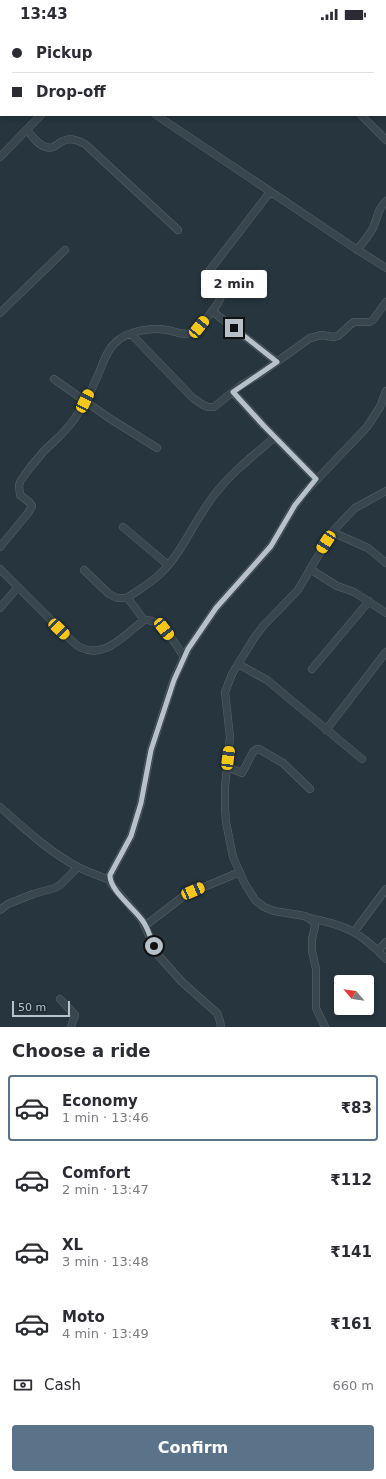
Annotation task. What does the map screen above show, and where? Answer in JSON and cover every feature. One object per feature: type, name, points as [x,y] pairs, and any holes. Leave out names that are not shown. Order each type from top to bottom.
[{"type":"street","points":[[0,158],[40,116]]},
{"type":"street","points":[[157,116],[386,268]]},
{"type":"street","points":[[362,116],[386,140]]},
{"type":"street","points":[[27,130],[46,148],[54,148],[63,141],[71,139],[85,144],[178,230]]},
{"type":"street","points":[[0,547],[32,506],[20,495],[19,485],[21,480],[43,452],[71,424],[85,401],[110,348],[121,338],[131,334],[161,329],[183,334],[189,333],[199,327],[212,311],[221,295],[221,291],[210,279],[210,270],[270,192]]},
{"type":"street","points":[[358,250],[375,224],[378,211],[386,201]]},
{"type":"street","points":[[0,313],[65,250]]},
{"type":"street","points":[[131,334],[193,398],[203,406],[208,407],[214,406],[310,338],[317,336],[338,336],[354,322],[370,322],[386,302]]},
{"type":"street","points":[[212,311],[277,362]]},
{"type":"street","points":[[54,379],[157,448]]},
{"type":"street","points":[[221,1027],[217,1014],[182,982],[158,955],[146,925],[134,909],[118,893],[110,880],[110,875],[131,836],[141,803],[151,750],[174,680],[184,657],[216,608],[271,546],[295,505],[316,479],[367,427],[380,407],[386,391]]},
{"type":"street","points":[[233,392],[316,479]]},
{"type":"street","points":[[84,570],[109,594],[117,598],[127,598],[149,583],[168,565],[215,494],[229,478],[275,437]]},
{"type":"street","points":[[386,491],[355,508],[332,532],[298,590],[264,625],[254,638],[238,664],[225,692],[230,737],[225,787],[226,822],[233,857],[245,884],[255,900],[264,907],[274,911],[340,924],[364,938],[386,959]]},
{"type":"street","points":[[123,527],[168,565]]},
{"type":"street","points":[[332,532],[368,548],[386,563]]},
{"type":"street","points":[[0,569],[17,588],[70,639],[82,648],[92,651],[101,651],[111,646],[144,620],[154,621],[159,624],[184,657]]},
{"type":"street","points":[[310,569],[332,583],[354,592],[386,613]]},
{"type":"street","points":[[0,608],[17,588]]},
{"type":"street","points":[[127,598],[134,604],[144,620]]},
{"type":"street","points":[[312,669],[369,601]]},
{"type":"street","points":[[326,730],[386,652]]},
{"type":"street","points":[[238,664],[267,680],[362,759]]},
{"type":"street","points":[[227,767],[242,773],[254,750],[259,749],[288,767],[310,789]]},
{"type":"street","points":[[0,806],[52,849],[78,867],[110,880]]},
{"type":"street","points":[[0,910],[8,904],[32,894],[55,888],[78,867]]},
{"type":"street","points":[[146,925],[185,895],[240,872]]},
{"type":"street","points":[[354,932],[386,889]]},
{"type":"street","points":[[309,918],[313,921],[315,926],[312,951],[316,969],[316,1008],[325,1027]]},
{"type":"street","points":[[378,951],[386,942]]},
{"type":"street","points":[[60,999],[75,1015],[72,1027]]},
{"type":"route","points":[[154,946],[146,925],[134,909],[112,885],[110,875],[131,836],[141,803],[151,750],[174,680],[188,649],[199,632],[216,608],[271,546],[295,505],[316,479],[233,392],[277,362],[234,328]]}]
